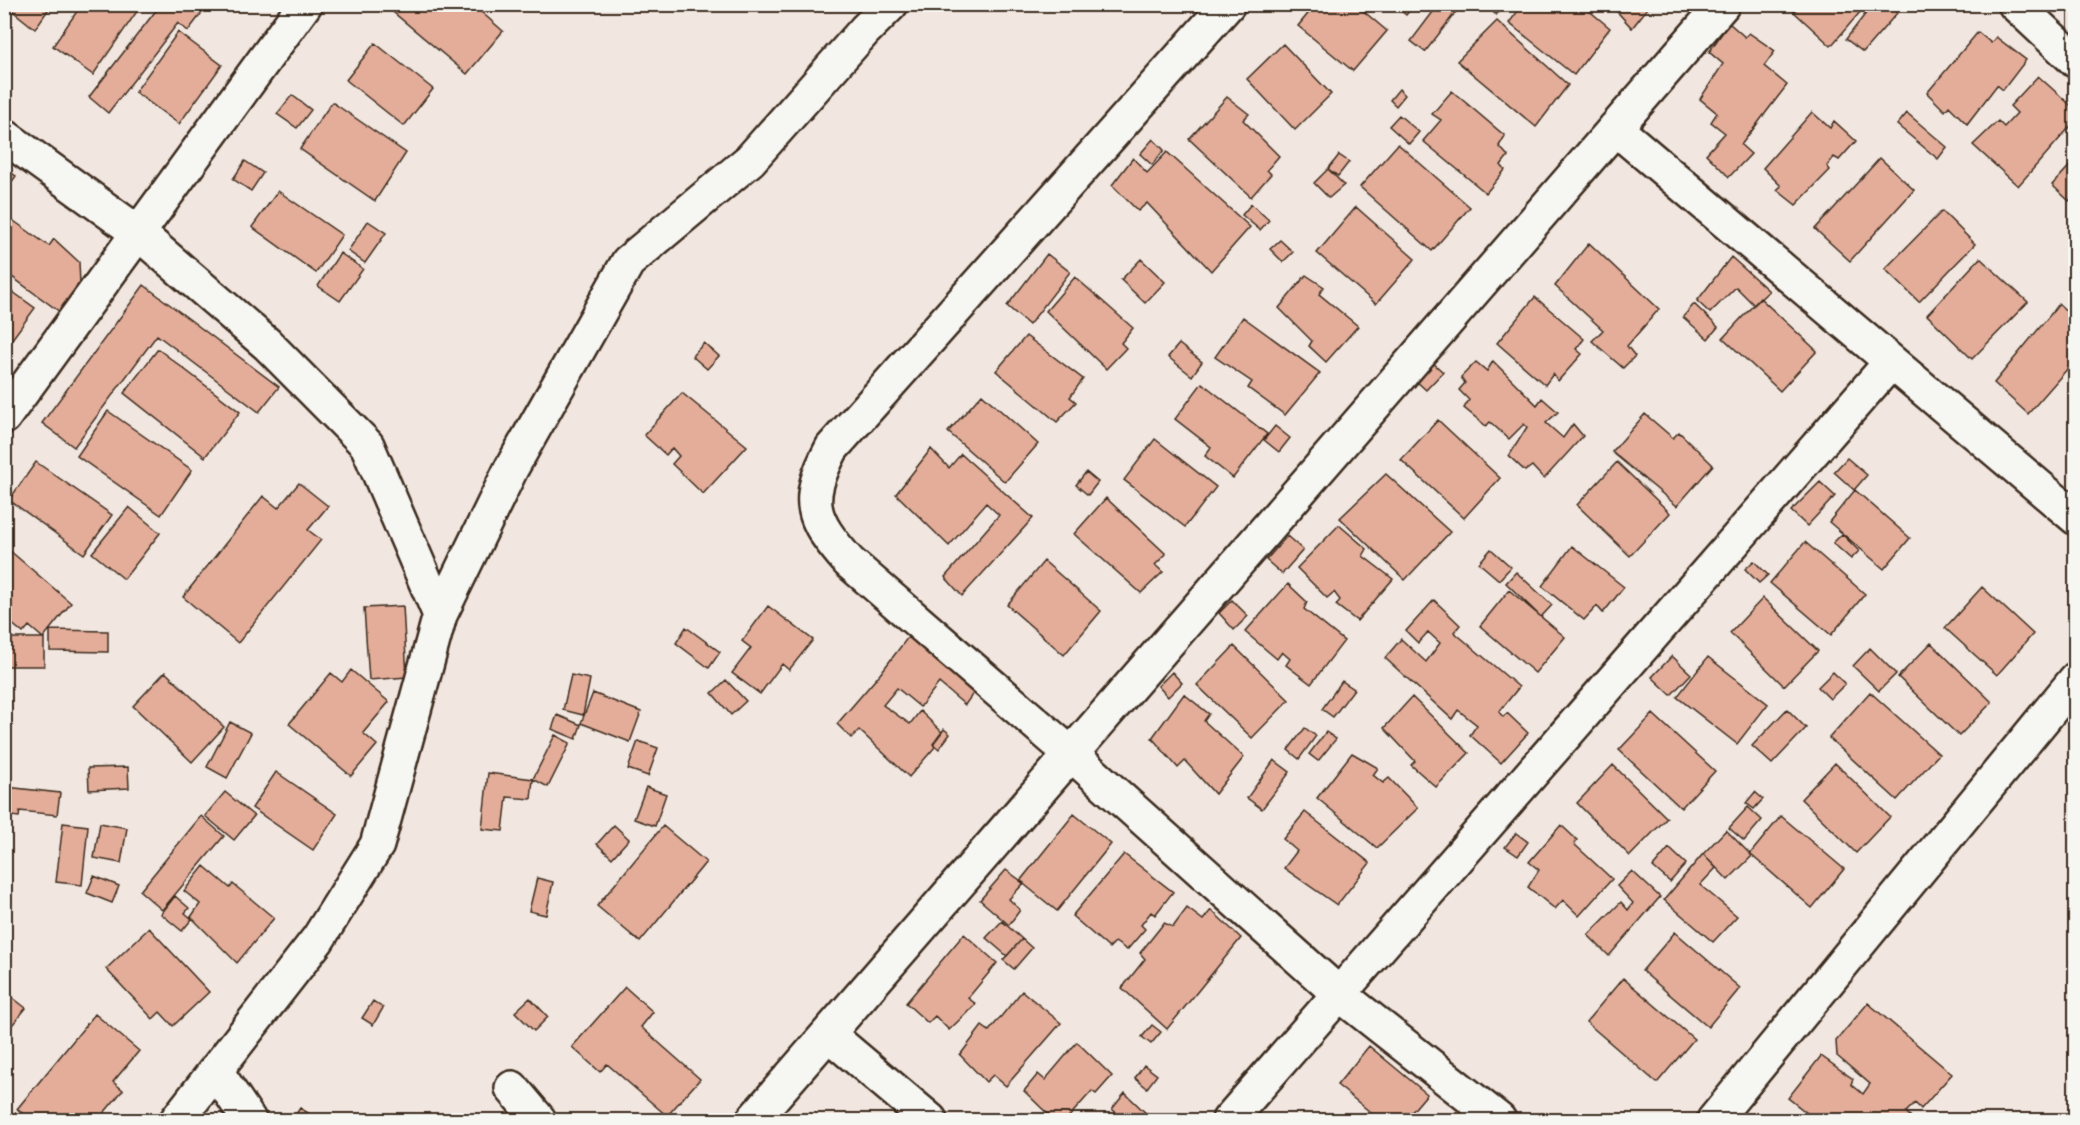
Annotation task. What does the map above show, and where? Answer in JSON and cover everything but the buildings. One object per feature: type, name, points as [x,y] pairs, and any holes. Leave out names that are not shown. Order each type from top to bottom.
[{"type":"street","points":[[4,417],[305,4]]},
{"type":"street","points":[[177,1120],[318,939],[377,845],[440,615],[511,470],[628,262],[750,160],[865,30],[891,4]]},
{"type":"street","points":[[1228,4],[832,448],[816,477],[814,507],[824,534],[849,562],[1071,754],[1338,993],[1499,1120]]},
{"type":"street","points":[[753,1120],[1723,4]]},
{"type":"street","points":[[2015,4],[2076,61]]},
{"type":"street","points":[[1615,128],[2076,518]]},
{"type":"street","points":[[4,136],[137,232],[267,344],[367,445],[440,615]]},
{"type":"street","points":[[1228,1120],[1891,362]]},
{"type":"street","points":[[1714,1120],[2076,679]]},
{"type":"street","points":[[828,1034],[930,1120]]},
{"type":"street","points":[[216,1071],[249,1120]]},
{"type":"street","points":[[512,1088],[539,1120]]}]
